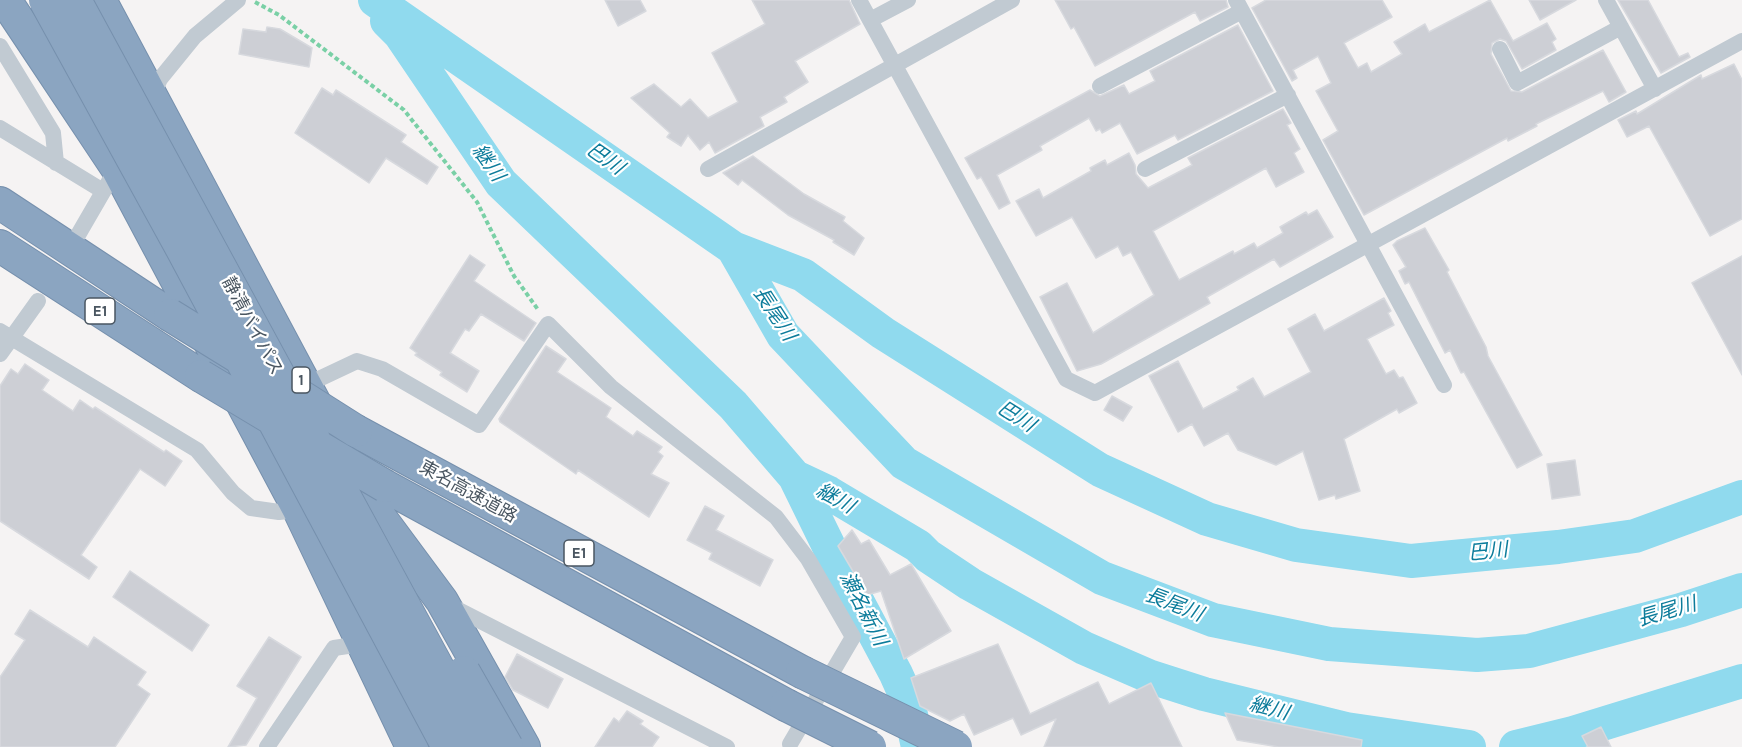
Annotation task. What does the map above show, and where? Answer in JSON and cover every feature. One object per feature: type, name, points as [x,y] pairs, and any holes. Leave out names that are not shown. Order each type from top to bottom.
[{"type":"highway","points":[[5,0],[300,510],[411,747]]},
{"type":"highway","name":"静清バイパス","points":[[45,0],[182,249],[261,372],[481,747]]},
{"type":"highway","name":"静清バイパス","points":[[75,0],[448,747]]},
{"type":"highway","name":"1","points":[[100,0],[304,386],[375,492],[442,601],[524,747]]},
{"type":"highway","name":"東名高速道路","points":[[0,203],[170,315],[356,431],[802,672],[956,747]]},
{"type":"highway","name":"東名高速道路","points":[[0,246],[375,492],[870,747]]},
{"type":"highway","points":[[261,372],[382,664],[426,747]]},
{"type":"highway","name":"1","points":[[261,372],[379,526],[507,747]]},
{"type":"street","points":[[78,235],[110,180],[160,79],[195,36],[238,0]]},
{"type":"street","points":[[859,0],[1066,379],[1095,393],[1742,41]]},
{"type":"street","points":[[870,20],[908,0]]},
{"type":"street","points":[[708,169],[1012,0]]},
{"type":"street","points":[[1606,0],[1655,89]]},
{"type":"street","points":[[1100,86],[1238,3],[1444,385]]},
{"type":"street","points":[[1500,49],[1518,82],[1621,27]]},
{"type":"street","points":[[0,46],[53,133],[57,163]]},
{"type":"street","points":[[1145,170],[1288,95]]},
{"type":"street","points":[[0,128],[57,163],[110,180]]},
{"type":"street","points":[[0,354],[5,334],[38,301]]},
{"type":"street","points":[[304,386],[357,361],[382,369],[479,425],[548,324],[611,387],[776,517],[808,558],[853,637],[791,746]]},
{"type":"street","points":[[5,334],[197,450],[233,493],[251,508],[279,512],[300,510],[375,492]]},
{"type":"street","points":[[442,601],[727,747]]},
{"type":"street","points":[[267,747],[334,648],[361,644]]},
{"type":"path","points":[[251,0],[279,15],[404,110],[477,202],[514,276],[548,324]]},
{"type":"building","points":[[605,0],[640,0],[646,11],[618,26]]},
{"type":"building","points":[[752,0],[849,0],[860,24],[795,61],[808,82],[784,97],[787,102],[760,117],[764,126],[715,153],[709,142],[700,150],[688,135],[681,146],[667,137],[670,133],[631,98],[654,84],[681,107],[690,99],[708,118],[738,102],[712,53],[765,24]]},
{"type":"building","points":[[1055,0],[1226,0],[1228,7],[1200,21],[1195,12],[1095,66],[1074,27],[1071,29]]},
{"type":"building","points":[[1266,0],[1382,0],[1392,17],[1344,43],[1358,68],[1367,63],[1371,72],[1402,54],[1394,42],[1425,24],[1429,32],[1490,0],[1513,41],[1547,23],[1556,39],[1552,42],[1556,50],[1522,69],[1506,41],[1500,39],[1492,43],[1491,54],[1511,91],[1522,92],[1603,50],[1626,92],[1609,102],[1603,91],[1536,124],[1537,126],[1508,141],[1507,138],[1364,215],[1323,140],[1338,131],[1316,91],[1331,83],[1318,56],[1293,70],[1297,78],[1292,81],[1252,8]]},
{"type":"building","points":[[1529,0],[1576,0],[1540,20]]},
{"type":"building","points":[[1618,0],[1648,0],[1679,57],[1688,53],[1690,57],[1661,73]]},
{"type":"building","points":[[1238,25],[1273,91],[1178,140],[1175,135],[1137,154],[1120,123],[1102,133],[1100,129],[1096,131],[1089,118],[1040,146],[1042,150],[997,175],[1010,203],[999,209],[981,177],[977,179],[965,158],[1090,90],[1100,96],[1124,85],[1129,94],[1155,81],[1150,71]]},
{"type":"building","points":[[267,27],[280,29],[312,48],[309,67],[239,54],[243,29],[266,32]]},
{"type":"building","points":[[1734,64],[1742,80],[1742,219],[1710,236],[1649,126],[1627,137],[1618,120],[1636,111],[1637,114],[1701,75],[1702,79]]},
{"type":"building","points":[[322,88],[333,95],[336,90],[406,135],[401,142],[438,167],[427,184],[386,158],[369,183],[295,133]]},
{"type":"building","points":[[1283,109],[1291,123],[1287,125],[1300,149],[1294,153],[1304,172],[1276,187],[1266,168],[1153,231],[1179,280],[1233,251],[1234,254],[1254,243],[1257,248],[1283,233],[1280,227],[1306,212],[1308,215],[1317,210],[1333,237],[1280,267],[1274,259],[1207,297],[1210,303],[1101,364],[1077,371],[1040,297],[1067,283],[1093,333],[1154,295],[1131,252],[1123,256],[1118,246],[1096,258],[1072,217],[1036,236],[1016,201],[1039,189],[1043,198],[1091,171],[1090,168],[1105,160],[1107,165],[1129,153],[1135,165],[1136,174],[1148,188],[1192,165],[1188,158]]},
{"type":"building","points":[[753,156],[804,194],[845,217],[843,221],[864,238],[854,255],[833,242],[834,240],[788,215],[742,180],[738,185],[723,173]]},
{"type":"building","points":[[1425,228],[1449,270],[1447,272],[1486,347],[1488,356],[1542,455],[1517,468],[1464,372],[1461,373],[1450,350],[1445,353],[1409,282],[1405,284],[1399,271],[1406,267],[1393,245]]},
{"type":"building","points":[[470,255],[485,265],[474,281],[536,323],[524,341],[481,314],[469,331],[465,329],[450,353],[479,371],[467,392],[440,375],[442,372],[415,355],[417,353],[410,348]]},
{"type":"building","points":[[1742,256],[1742,375],[1692,283]]},
{"type":"building","points":[[1384,298],[1391,311],[1388,313],[1394,325],[1367,339],[1386,374],[1394,370],[1399,378],[1403,377],[1417,403],[1399,413],[1397,409],[1344,439],[1360,491],[1336,499],[1335,495],[1319,500],[1303,451],[1276,465],[1238,450],[1228,433],[1204,446],[1192,424],[1178,432],[1149,376],[1178,361],[1203,409],[1239,390],[1237,387],[1253,378],[1264,397],[1311,372],[1288,329],[1315,314],[1324,331]]},
{"type":"building","points":[[546,346],[566,359],[557,372],[611,408],[606,417],[633,436],[637,431],[662,447],[658,452],[663,456],[651,474],[669,483],[649,517],[578,470],[576,474],[500,422],[499,419]]},
{"type":"building","points":[[25,364],[49,380],[42,390],[73,411],[80,400],[182,461],[165,486],[140,469],[81,555],[97,567],[89,579],[0,521],[0,386],[11,369],[18,374]]},
{"type":"building","points":[[1112,396],[1132,407],[1123,421],[1104,410]]},
{"type":"building","points":[[1575,460],[1580,495],[1552,499],[1547,464]]},
{"type":"building","points":[[705,506],[724,516],[716,530],[773,560],[760,586],[709,559],[712,553],[687,540]]},
{"type":"building","points":[[852,530],[861,544],[869,540],[890,575],[911,564],[951,631],[904,659],[881,591],[867,595],[838,546]]},
{"type":"building","points":[[130,571],[209,625],[192,651],[113,597]]},
{"type":"building","points":[[30,610],[88,647],[94,637],[146,672],[137,685],[150,694],[115,747],[0,747],[0,677],[25,640],[15,634]]},
{"type":"building","points":[[269,637],[301,657],[246,745],[228,747],[257,698],[237,686]]},
{"type":"building","points":[[998,644],[1030,714],[1098,682],[1109,704],[1151,683],[1182,747],[1044,747],[1056,719],[1021,735],[1013,718],[974,735],[964,714],[950,721],[920,706],[911,678]]},
{"type":"building","points":[[517,654],[563,679],[548,708],[513,690],[505,677]]},
{"type":"building","points":[[627,711],[643,721],[640,724],[659,737],[652,747],[595,747],[614,718],[619,722]]},
{"type":"building","points":[[1225,713],[1362,740],[1361,747],[1279,747],[1237,740]]},
{"type":"building","points":[[1601,727],[1611,747],[1588,747],[1582,736]]},
{"type":"waterway","name":"巴川","points":[[375,0],[733,248],[803,275],[883,333],[1100,470],[1207,519],[1296,545],[1411,561],[1558,547],[1635,536],[1742,497]]},
{"type":"waterway","name":"継川","points":[[387,21],[400,34],[501,183],[733,405],[795,477],[829,493],[918,546],[928,556],[970,584],[1084,648],[1151,677],[1204,694],[1346,729],[1469,747]]},
{"type":"waterway","name":"長尾川","points":[[733,248],[783,335],[904,463],[1102,578],[1213,620],[1329,644],[1477,655],[1529,651],[1681,610],[1742,590]]},
{"type":"waterway","name":"瀬名新川","points":[[795,477],[839,567],[896,674],[908,701],[918,747]]},
{"type":"waterway","name":"継川","points":[[1516,747],[1573,733],[1742,681]]}]
